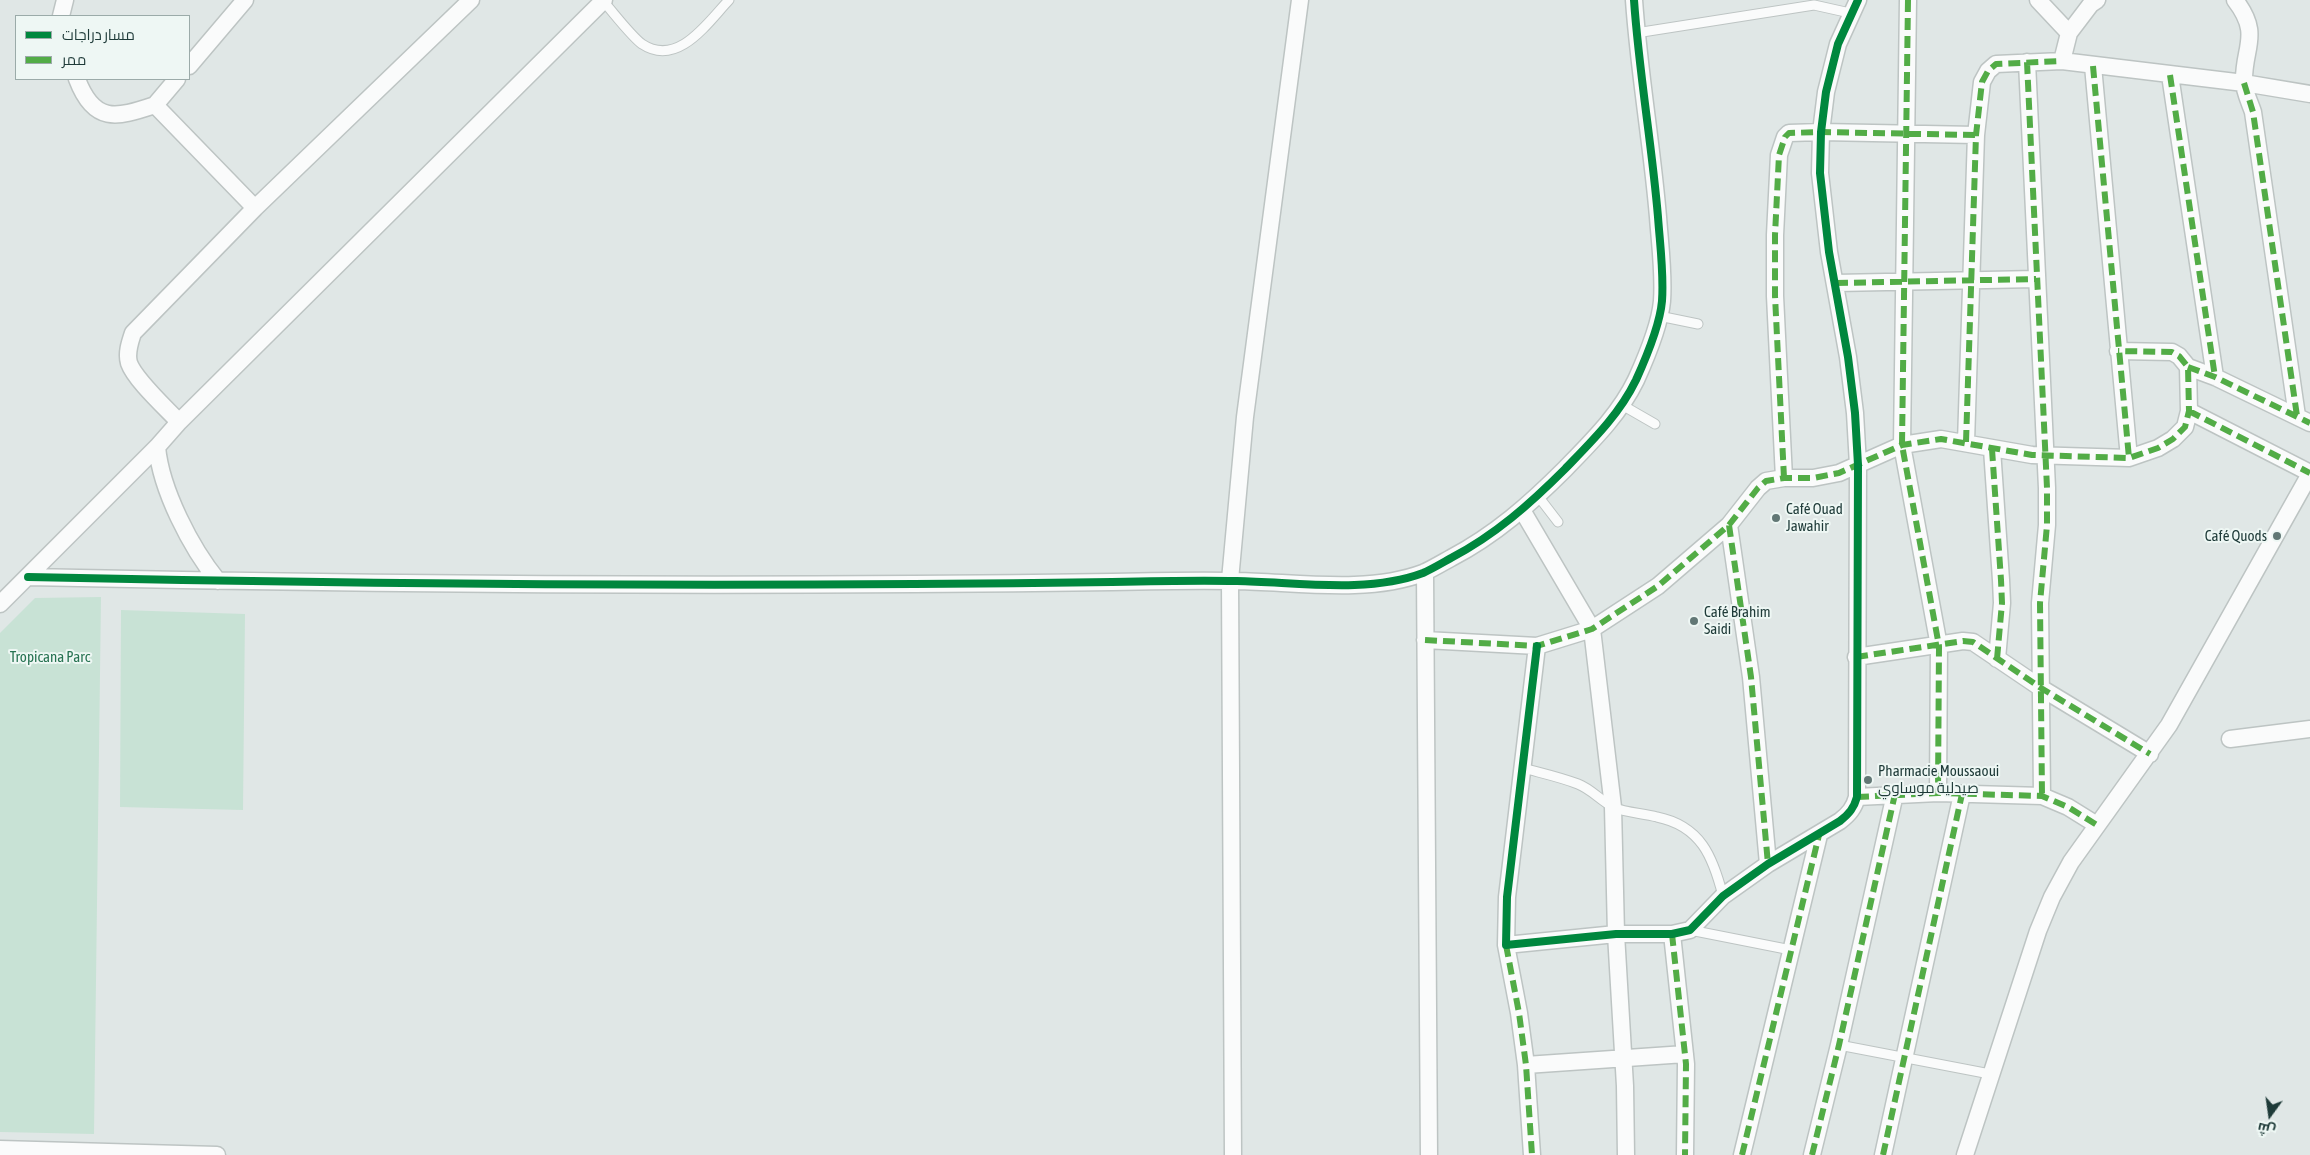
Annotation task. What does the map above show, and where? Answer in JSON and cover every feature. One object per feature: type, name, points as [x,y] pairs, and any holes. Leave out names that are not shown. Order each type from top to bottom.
[{"type":"street","points":[[61,15],[65,0]]},
{"type":"street","points":[[190,65],[245,0]]},
{"type":"street","points":[[179,422],[132,368],[129,362],[128,347],[133,333],[255,208],[471,0]]},
{"type":"street","points":[[0,604],[157,447],[179,422],[604,0]]},
{"type":"street","points":[[1232,1155],[1230,580],[1245,417],[1300,0]]},
{"type":"street","points":[[28,577],[218,581],[883,585],[1230,580],[1364,584],[1391,581],[1425,572],[1474,546],[1538,496],[1591,444],[1622,405],[1636,379],[1659,316],[1662,300],[1659,225],[1636,33],[1634,0]]},
{"type":"street","points":[[1908,0],[1909,54],[1905,135],[1902,445],[1939,646],[1938,793]]},
{"type":"street","points":[[2038,0],[2069,33]]},
{"type":"street","points":[[2062,61],[2069,33],[2091,4],[2097,0]]},
{"type":"street","points":[[2235,0],[2245,14],[2249,26],[2250,43],[2244,83],[2253,112],[2303,420]]},
{"type":"street","points":[[1506,945],[1616,934],[1672,934],[1690,930],[1723,896],[1768,864],[1819,835],[1850,813],[1857,797],[1858,465],[1852,394],[1836,283],[1829,252],[1820,173],[1821,132],[1828,82],[1838,44],[1854,7]]},
{"type":"street","points":[[1966,442],[1976,136],[1982,82],[1988,71],[1996,64],[2062,61],[2244,83],[2310,94]]},
{"type":"street","points":[[2027,62],[2047,525],[2040,603],[2042,796]]},
{"type":"street","points":[[2093,66],[2129,458]]},
{"type":"street","points":[[2170,75],[2215,377]]},
{"type":"street","points":[[78,80],[92,106],[107,114],[125,115],[154,105],[176,80]]},
{"type":"street","points":[[154,105],[255,208]]},
{"type":"street","points":[[1784,478],[1775,296],[1778,155],[1781,143],[1789,133],[1821,132],[1976,136]]},
{"type":"street","points":[[1836,283],[2036,279]]},
{"type":"street","points":[[2118,350],[2172,352],[2179,356],[2188,367],[2215,377],[2303,420]]},
{"type":"street","points":[[1425,640],[1537,646],[1592,629],[1658,586],[1729,525],[1758,488],[1766,482],[1784,478],[1812,478],[1839,473],[1902,445],[1941,439],[1966,442],[2009,453],[2129,458],[2158,448],[2173,440],[2185,426],[2189,411],[2188,367]]},
{"type":"street","points":[[1965,1155],[1990,1074],[2052,897],[2071,862],[2169,725],[2310,473],[2189,411]]},
{"type":"street","points":[[157,447],[164,481],[183,525],[203,563],[218,581]]},
{"type":"street","points":[[1992,449],[2002,603],[1997,659]]},
{"type":"street","points":[[1522,510],[1592,629],[1613,807],[1616,934],[1624,1057],[1626,1155]]},
{"type":"street","points":[[1729,525],[1751,677],[1768,864]]},
{"type":"street","points":[[1425,572],[1429,1155]]},
{"type":"street","points":[[1856,657],[1963,641],[1973,642],[2041,688],[2150,754]]},
{"type":"street","points":[[1532,1155],[1526,1065],[1519,1013],[1506,945],[1507,897],[1537,646]]},
{"type":"street","points":[[2230,739],[2310,729]]},
{"type":"street","points":[[1857,797],[1938,793],[2042,796],[2068,807],[2097,825]]},
{"type":"street","points":[[1812,1155],[1839,1046],[1895,794]]},
{"type":"street","points":[[1883,1155],[1962,794]]},
{"type":"street","points":[[1742,1155],[1819,835]]},
{"type":"street","points":[[1672,934],[1685,1054],[1684,1155]]},
{"type":"street","points":[[1526,1065],[1685,1054]]},
{"type":"street","points":[[0,1149],[217,1155]]},
{"type":"lane","points":[[604,0],[642,44],[658,50],[671,51],[688,43],[729,0]]},
{"type":"lane","points":[[1636,33],[1814,5],[1854,7]]},
{"type":"lane","points":[[1659,316],[1698,324]]},
{"type":"lane","points":[[1622,405],[1655,424]]},
{"type":"lane","points":[[1538,496],[1558,522]]},
{"type":"lane","points":[[1523,768],[1578,784],[1613,807],[1681,824],[1692,832],[1716,867],[1723,896]]},
{"type":"lane","points":[[1690,930],[1791,950]]},
{"type":"lane","points":[[1839,1046],[1990,1074]]},
{"type":"green space","name":"Tropicana Parc","points":[[101,597],[94,1134],[0,1132],[0,633],[35,598]]},
{"type":"green space","points":[[121,610],[245,614],[243,810],[120,807]]},
{"type":"marked path","points":[[1908,0],[1902,445],[1939,646],[1938,793]]},
{"type":"marked path","points":[[1966,442],[1976,135],[1982,82],[1988,71],[1996,64],[2062,61]]},
{"type":"marked path","points":[[2027,62],[2047,488],[2047,525],[2040,603],[2042,796]]},
{"type":"marked path","points":[[2093,66],[2129,458]]},
{"type":"marked path","points":[[2170,75],[2215,377]]},
{"type":"marked path","points":[[2244,83],[2253,112],[2297,416]]},
{"type":"marked path","points":[[1784,478],[1775,296],[1775,235],[1779,155],[1785,137],[1789,133],[1821,132],[1976,135]]},
{"type":"marked path","points":[[1836,283],[2036,279]]},
{"type":"marked path","points":[[1425,640],[1537,646],[1592,629],[1658,586],[1729,525],[1758,488],[1766,481],[1784,478],[1813,478],[1839,473],[1902,445],[1941,439],[2032,455],[2129,458],[2158,448],[2173,439],[2185,427],[2189,411],[2188,367],[2179,356],[2172,352],[2118,351]]},
{"type":"marked path","points":[[2188,367],[2215,377],[2310,423]]},
{"type":"marked path","points":[[2189,411],[2310,473]]},
{"type":"marked path","points":[[1992,449],[2002,603],[1997,659]]},
{"type":"marked path","points":[[1729,525],[1751,677],[1768,864]]},
{"type":"marked path","points":[[1856,657],[1963,641],[1973,642],[2041,688],[2150,754]]},
{"type":"marked path","points":[[1857,797],[1938,793],[2042,796],[2068,807],[2097,825]]},
{"type":"marked path","points":[[1812,1155],[1839,1045],[1895,794]]},
{"type":"marked path","points":[[1883,1155],[1962,794]]},
{"type":"marked path","points":[[1742,1155],[1819,835]]},
{"type":"marked path","points":[[1672,934],[1686,1064],[1685,1155]]},
{"type":"marked path","points":[[1506,945],[1519,1013],[1526,1065],[1532,1155]]},
{"type":"cycle path","points":[[28,577],[570,584],[977,584],[1206,581],[1355,585],[1379,583],[1423,573],[1467,549],[1497,529],[1539,494],[1565,469],[1622,405],[1636,380],[1652,341],[1661,310],[1662,270],[1634,0]]},
{"type":"cycle path","points":[[1537,646],[1507,897],[1506,945],[1616,934],[1672,934],[1690,930],[1723,896],[1768,864],[1840,821],[1849,813],[1854,804],[1857,797],[1858,465],[1855,413],[1848,357],[1829,252],[1820,173],[1821,132],[1826,92],[1838,44],[1858,0]]},
{"type":"place","name":"Café Ouad Jawahir","points":[[1776,518]]},
{"type":"place","name":"Café Quods","points":[[2277,536]]},
{"type":"place","name":"Café Brahim Saidi","points":[[1694,621]]},
{"type":"place","name":"Pharmacie Moussaoui صيدلية موساوي","points":[[1868,780]]}]
